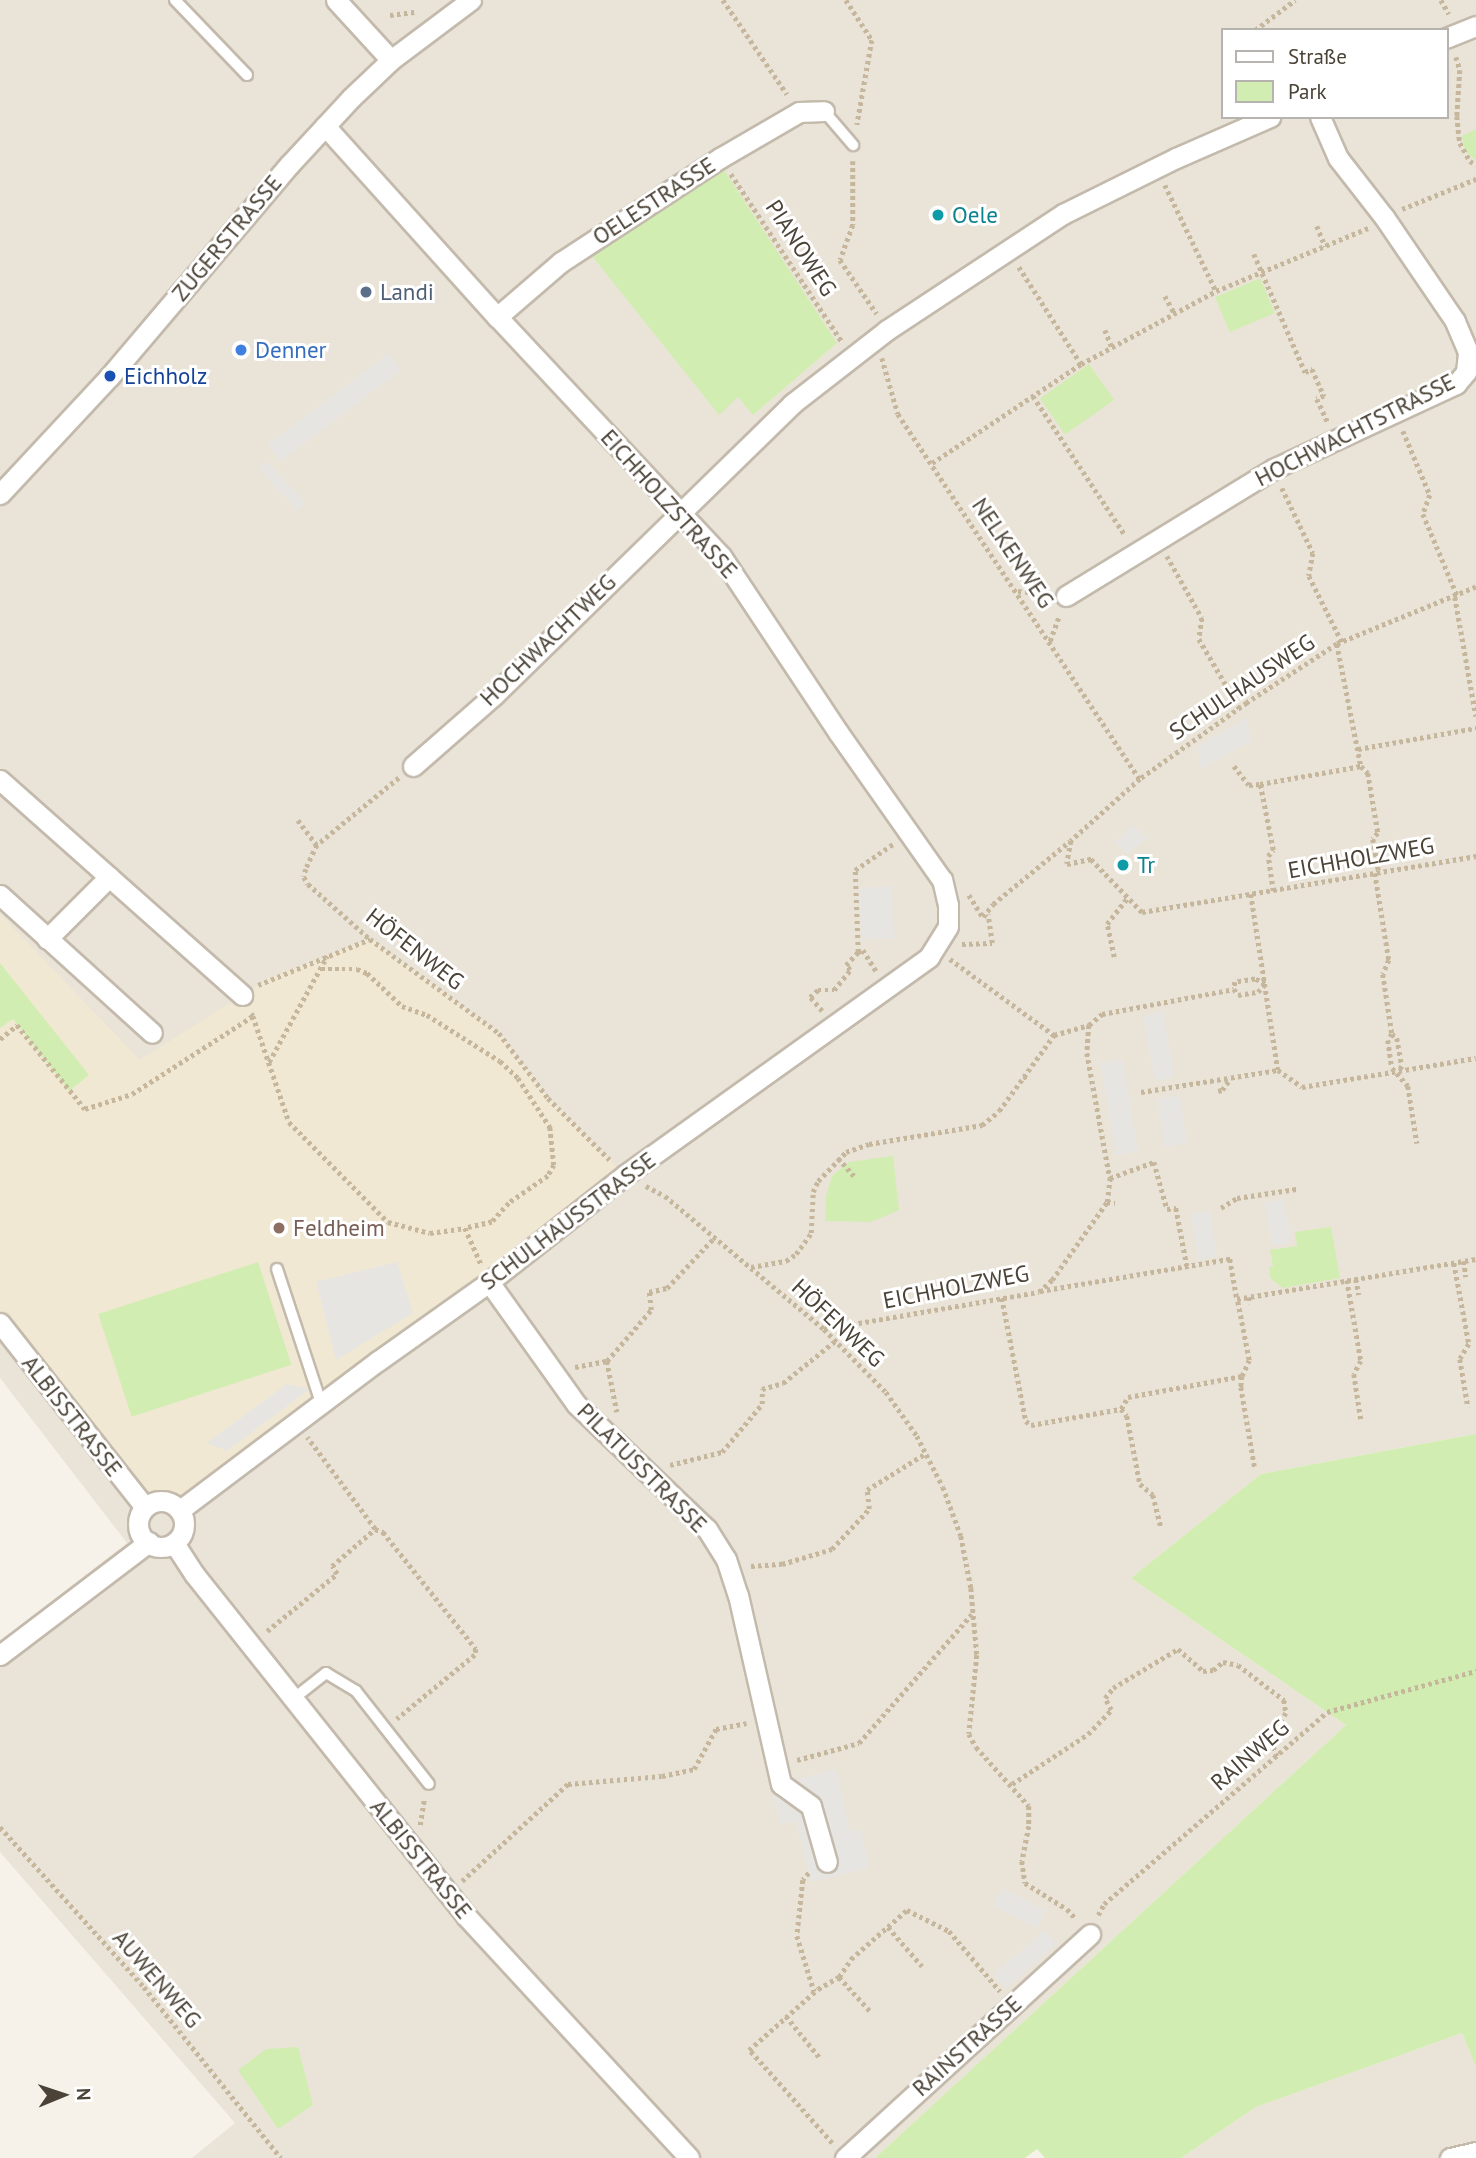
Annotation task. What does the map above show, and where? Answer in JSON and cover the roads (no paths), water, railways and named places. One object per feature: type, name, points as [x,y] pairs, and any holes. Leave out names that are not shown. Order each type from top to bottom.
[{"type":"street","points":[[336,0],[391,60]]},
{"type":"street","name":"ZUGERSTRASSE","points":[[0,495],[110,376],[325,126],[391,60],[471,0]]},
{"type":"street","points":[[1449,37],[1476,26]]},
{"type":"street","name":"OELESTRASSE","points":[[497,317],[561,262],[720,158],[799,112],[824,111]]},
{"type":"street","points":[[680,512],[792,404],[882,334],[1063,214],[1266,119]]},
{"type":"street","name":"HOCHWACHTSTRASSE","points":[[1066,596],[1273,468],[1456,384],[1466,372],[1468,352],[1455,321],[1384,217],[1338,158],[1321,119]]},
{"type":"street","name":"EICHHOLZSTRASSE","points":[[325,126],[497,317],[721,556],[942,880],[948,905],[948,926]]},
{"type":"street","name":"HOCHWACHTWEG","points":[[413,766],[494,695],[680,512]]},
{"type":"street","points":[[0,779],[242,995]]},
{"type":"street","points":[[47,939],[108,877]]},
{"type":"street","points":[[0,895],[152,1033]]},
{"type":"street","name":"SCHULHAUSSTRASSE","points":[[180,1510],[321,1403],[489,1282],[625,1175],[929,957],[948,926]]},
{"type":"street","name":"PILATUSSTRASSE","points":[[489,1282],[576,1404],[707,1529],[729,1567],[781,1784],[811,1806],[827,1862]]},
{"type":"street","name":"ALBISSTRASSE","points":[[0,1323],[145,1507]]},
{"type":"street","points":[[163,1500],[180,1510],[184,1526],[174,1543],[162,1547],[149,1542],[140,1532],[138,1524],[145,1507],[163,1500]]},
{"type":"street","points":[[0,1656],[149,1542]]},
{"type":"street","name":"ALBISSTRASSE","points":[[174,1543],[195,1575],[448,1894],[689,2158]]},
{"type":"street","name":"RAINSTRASSE","points":[[845,2158],[1090,1934]]},
{"type":"street","points":[[1450,2158],[1476,2152]]},
{"type":"lane","points":[[175,0],[247,75]]},
{"type":"lane","points":[[824,111],[853,145]]},
{"type":"lane","points":[[277,1269],[321,1403]]},
{"type":"lane","points":[[293,1699],[326,1673],[356,1691],[428,1782]]},
{"type":"place","name":"Oele","points":[[938,215]]},
{"type":"place","name":"Landi","points":[[366,292]]},
{"type":"place","name":"Denner","points":[[241,350]]},
{"type":"place","name":"Eichholz","points":[[110,376]]},
{"type":"place","name":"Tr","points":[[1123,865]]},
{"type":"place","name":"Feldheim","points":[[279,1228]]}]
